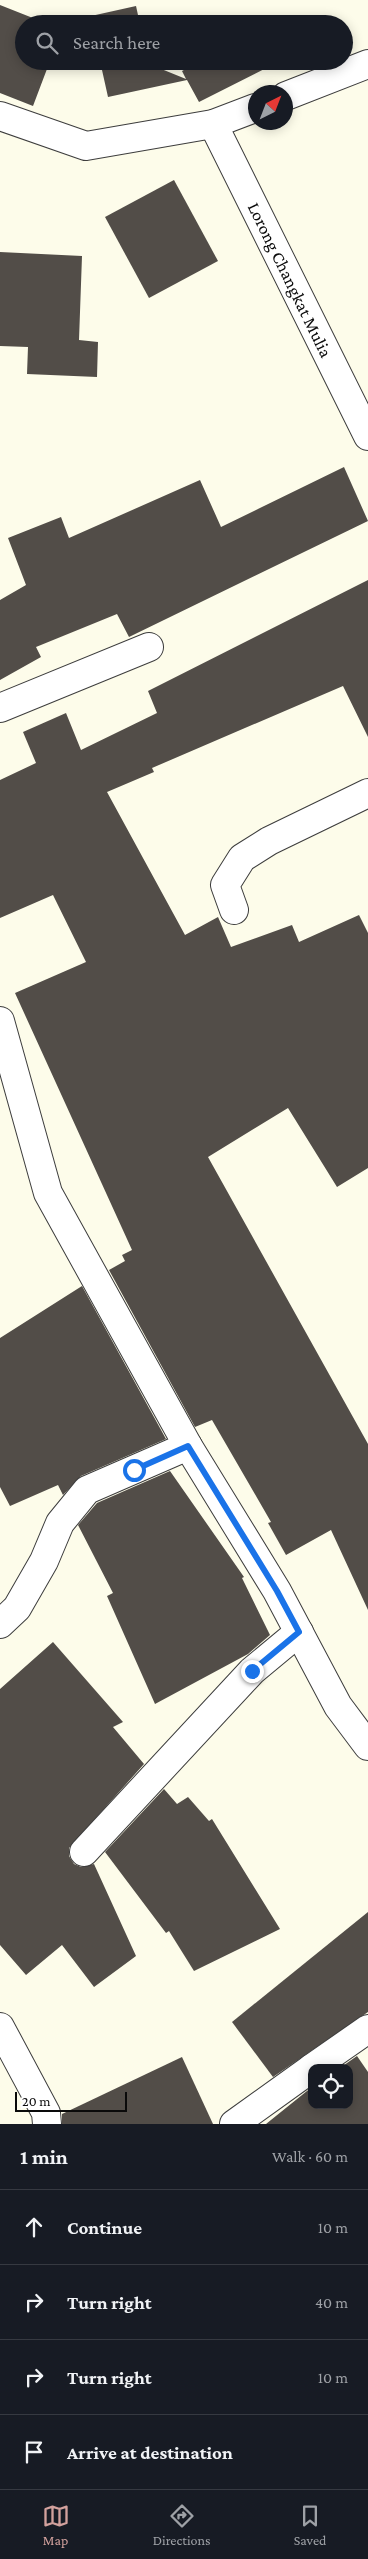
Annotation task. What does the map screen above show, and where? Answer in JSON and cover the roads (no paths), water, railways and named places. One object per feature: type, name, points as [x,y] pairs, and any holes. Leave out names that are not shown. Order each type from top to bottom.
[{"type":"street","points":[[353,70],[368,64]]},
{"type":"street","points":[[293,93],[353,70]]},
{"type":"street","points":[[0,116],[86,146],[212,124],[248,111]]},
{"type":"street","name":"Lorong Changkat Mulia","points":[[212,124],[368,436]]},
{"type":"street","points":[[0,708],[149,647]]},
{"type":"street","points":[[234,910],[225,885],[242,858],[269,842],[368,793]]},
{"type":"street","points":[[0,1021],[48,1193],[188,1446],[277,1591],[338,1706],[368,1746]]},
{"type":"street","points":[[0,1624],[16,1608],[44,1561],[60,1523],[87,1490],[188,1446]]},
{"type":"street","points":[[84,1852],[252,1671],[299,1632]]},
{"type":"street","points":[[0,2027],[46,2113],[47,2124]]},
{"type":"street","points":[[318,2064],[368,2030]]},
{"type":"street","points":[[234,2124],[308,2071]]}]
